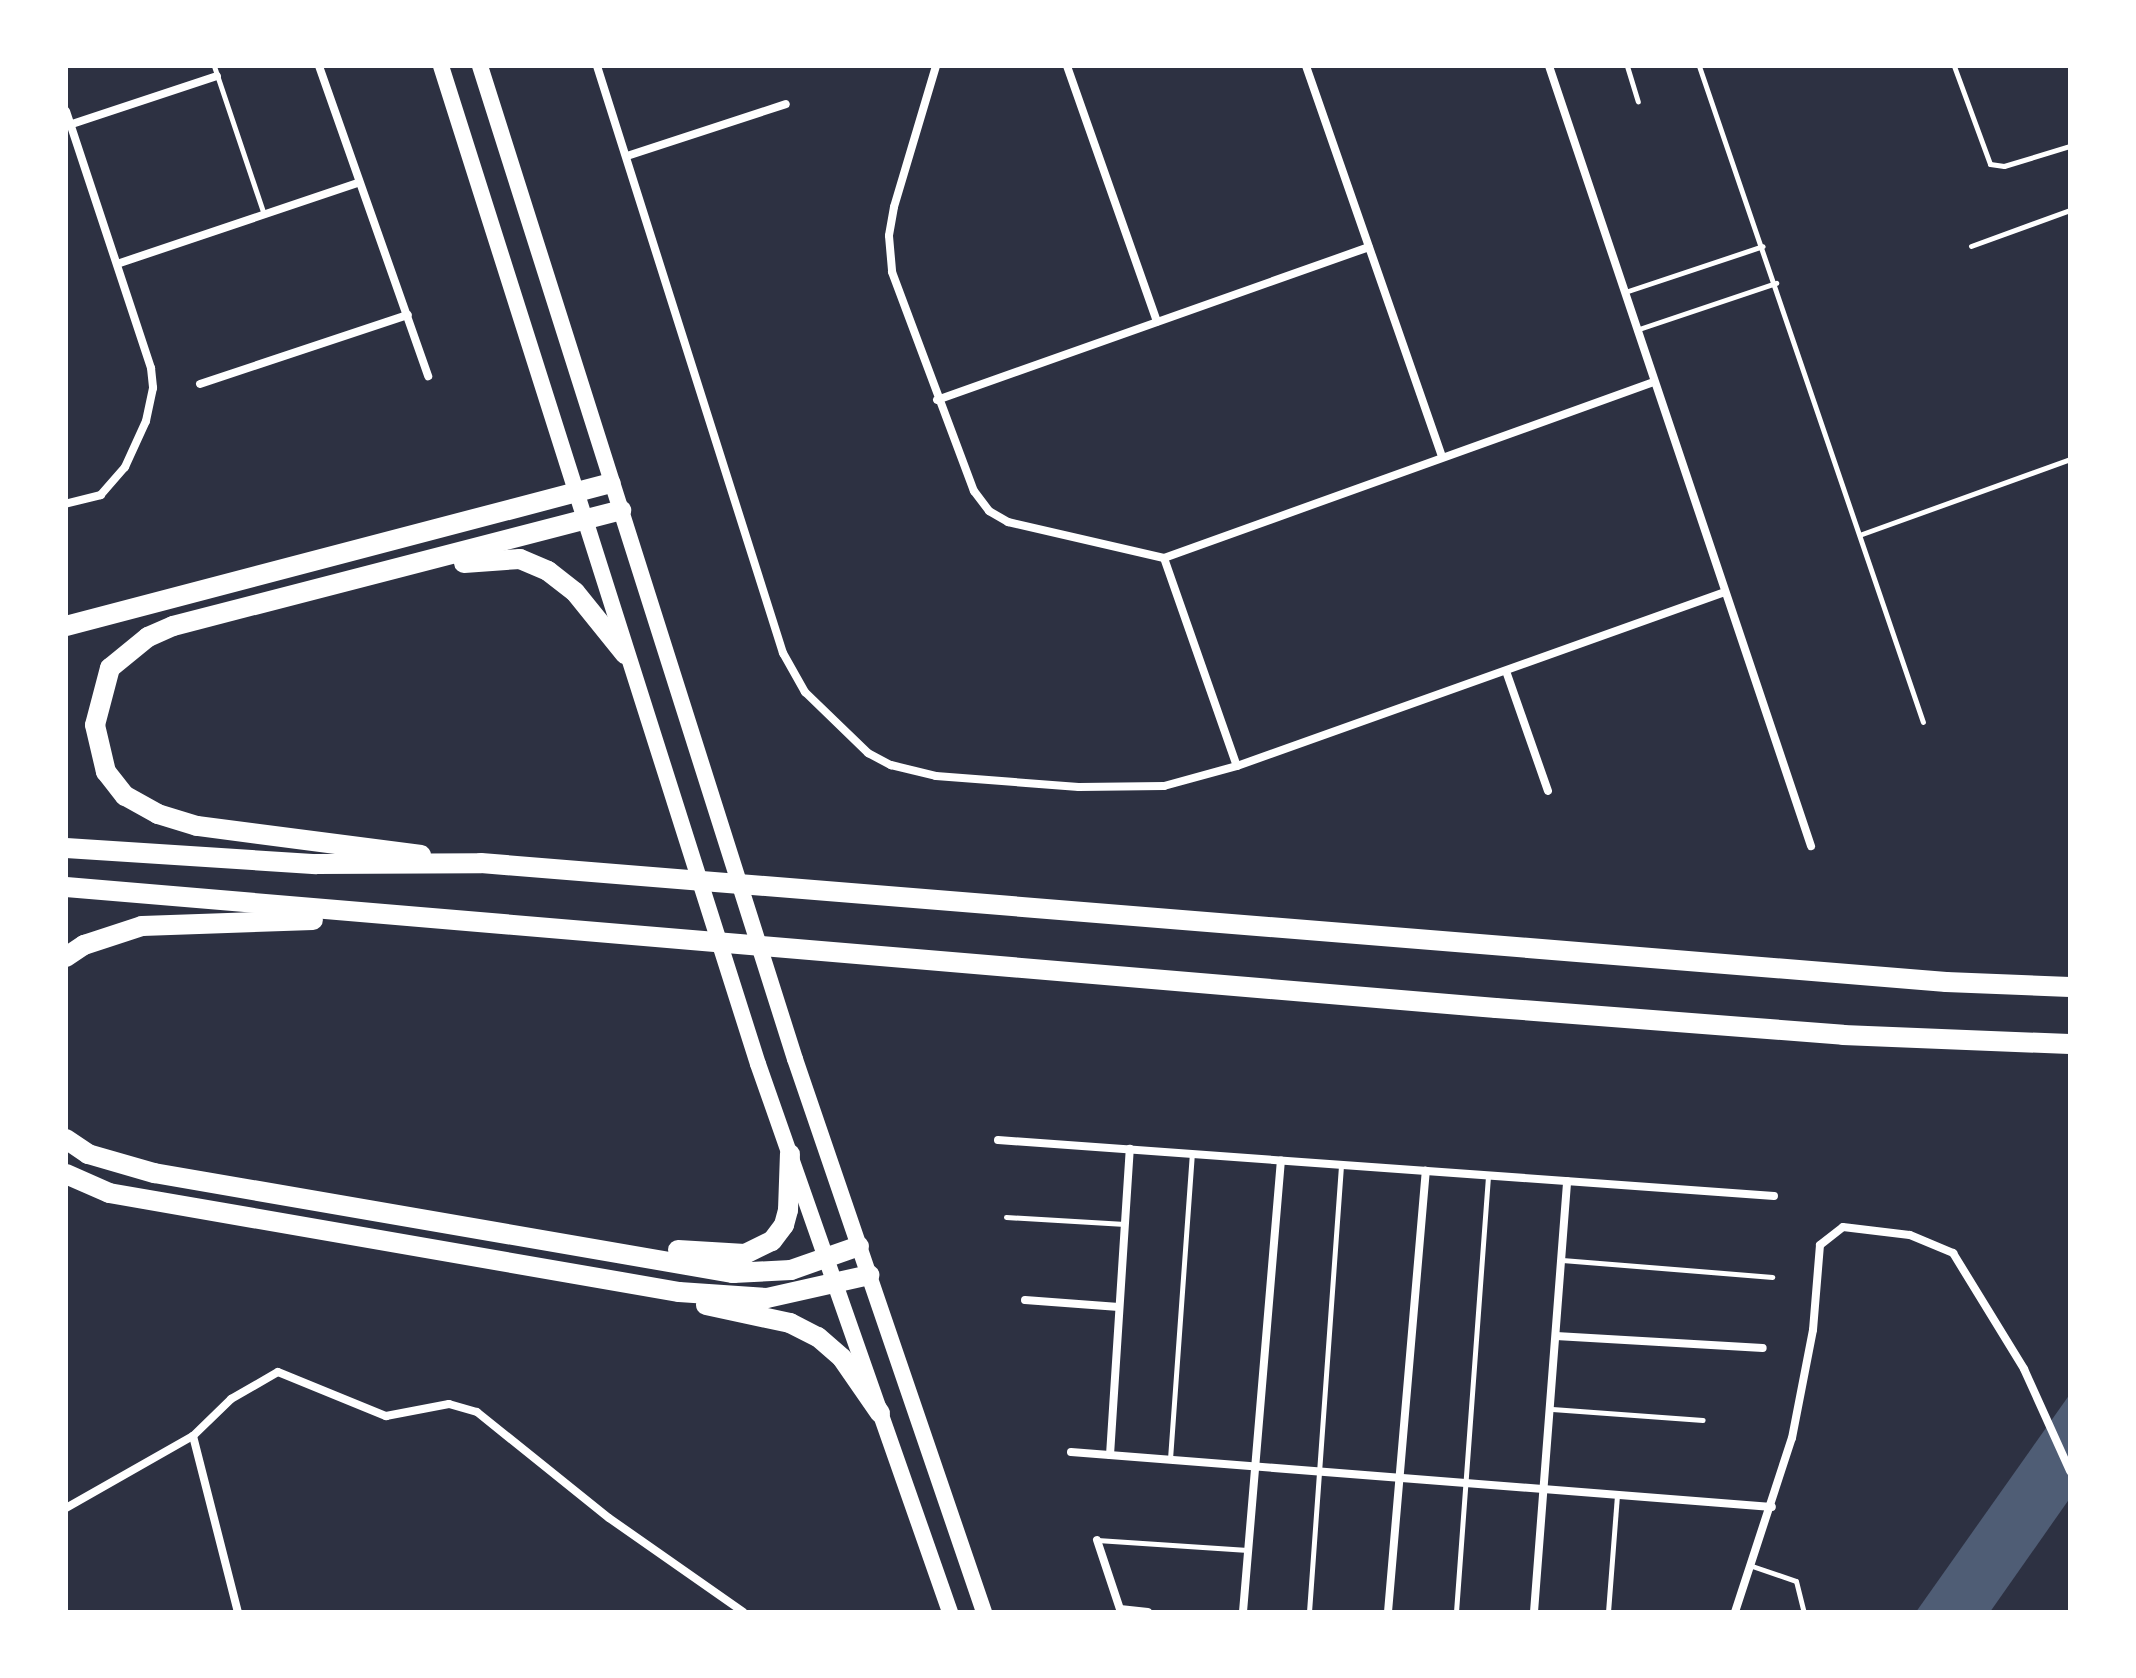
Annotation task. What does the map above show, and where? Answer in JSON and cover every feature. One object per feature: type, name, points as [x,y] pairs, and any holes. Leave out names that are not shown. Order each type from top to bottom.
[{"type":"highway","points":[[66,626],[611,483]]},
{"type":"highway","points":[[621,510],[376,576],[173,626],[127,652],[110,668],[100,691],[95,725],[106,772],[125,796],[158,814],[197,826],[481,863],[1946,982],[2070,987]]},
{"type":"highway","points":[[376,576],[520,559],[548,571],[575,592],[625,654]]},
{"type":"highway","points":[[66,848],[316,864],[481,863]]},
{"type":"highway","points":[[66,887],[397,917],[1843,1035],[2070,1044]]},
{"type":"highway","points":[[66,957],[84,945],[142,926],[397,917]]},
{"type":"highway","points":[[66,1139],[88,1154],[154,1173],[519,1233],[733,1273],[791,1270],[859,1246]]},
{"type":"highway","points":[[519,1233],[745,1254],[772,1241],[784,1225],[790,1154]]},
{"type":"highway","points":[[66,1174],[109,1193],[728,1296],[767,1298],[836,1286],[869,1275]]},
{"type":"highway","points":[[511,1262],[790,1323],[818,1337],[842,1358],[880,1413]]},
{"type":"main road","points":[[441,66],[625,654],[758,1064],[950,1612]]},
{"type":"main road","points":[[480,66],[795,1059],[984,1612]]},
{"type":"street","points":[[319,66],[357,183],[428,376]]},
{"type":"street","points":[[597,66],[783,653],[805,692],[868,753],[936,776],[1139,790],[1237,766],[1725,592]]},
{"type":"street","points":[[936,66],[889,236],[892,272],[937,400],[974,491],[989,511],[1030,530],[1164,558],[1654,382]]},
{"type":"street","points":[[1067,66],[1157,322]]},
{"type":"street","points":[[1306,66],[1442,457]]},
{"type":"street","points":[[1549,66],[1811,846]]},
{"type":"street","points":[[68,125],[217,76]]},
{"type":"street","points":[[627,156],[786,104]]},
{"type":"street","points":[[66,111],[68,125],[151,368],[153,400],[125,467],[109,488],[66,504]]},
{"type":"street","points":[[117,264],[357,183]]},
{"type":"street","points":[[937,400],[1369,247]]},
{"type":"street","points":[[200,384],[408,315]]},
{"type":"street","points":[[1164,558],[1237,766]]},
{"type":"street","points":[[1506,671],[1548,791]]},
{"type":"street","points":[[998,1140],[1774,1196]]},
{"type":"street","points":[[1110,1455],[1130,1149]]},
{"type":"street","points":[[1243,1612],[1281,1161]]},
{"type":"street","points":[[1388,1612],[1397,1478],[1426,1171]]},
{"type":"street","points":[[1534,1612],[1546,1490],[1567,1181]]},
{"type":"street","points":[[1735,1612],[1772,1507],[1808,1361],[1820,1245],[1843,1227],[1910,1235],[1953,1253],[2037,1394],[2070,1471]]},
{"type":"street","points":[[1025,1300],[1119,1307]]},
{"type":"street","points":[[1556,1336],[1763,1348]]},
{"type":"street","points":[[66,1508],[193,1436],[231,1399],[278,1372],[386,1416],[464,1405],[609,1518],[743,1612]]},
{"type":"street","points":[[193,1436],[238,1612]]},
{"type":"street","points":[[1071,1452],[1772,1507]]},
{"type":"street","points":[[1097,1540],[1121,1610],[1148,1612]]},
{"type":"lane","points":[[214,66],[264,215]]},
{"type":"lane","points":[[1627,66],[1638,101]]},
{"type":"lane","points":[[1699,66],[1862,534],[1923,722]]},
{"type":"lane","points":[[1954,66],[1990,164],[2004,166],[2070,146]]},
{"type":"lane","points":[[1971,246],[2070,210]]},
{"type":"lane","points":[[1624,293],[1763,246]]},
{"type":"lane","points":[[1636,330],[1776,283]]},
{"type":"lane","points":[[1862,534],[2070,459]]},
{"type":"lane","points":[[1170,1460],[1192,1154]]},
{"type":"lane","points":[[1309,1612],[1341,1165]]},
{"type":"lane","points":[[1456,1612],[1488,1175]]},
{"type":"lane","points":[[1006,1217],[1125,1224]]},
{"type":"lane","points":[[1562,1260],[1772,1277]]},
{"type":"lane","points":[[1552,1409],[1703,1420]]},
{"type":"lane","points":[[1608,1612],[1617,1495]]},
{"type":"lane","points":[[1097,1540],[1248,1550]]},
{"type":"lane","points":[[1752,1566],[1796,1581],[1804,1612]]},
{"type":"water","points":[[2070,1394],[2070,1498],[1990,1612],[1916,1612]]}]
